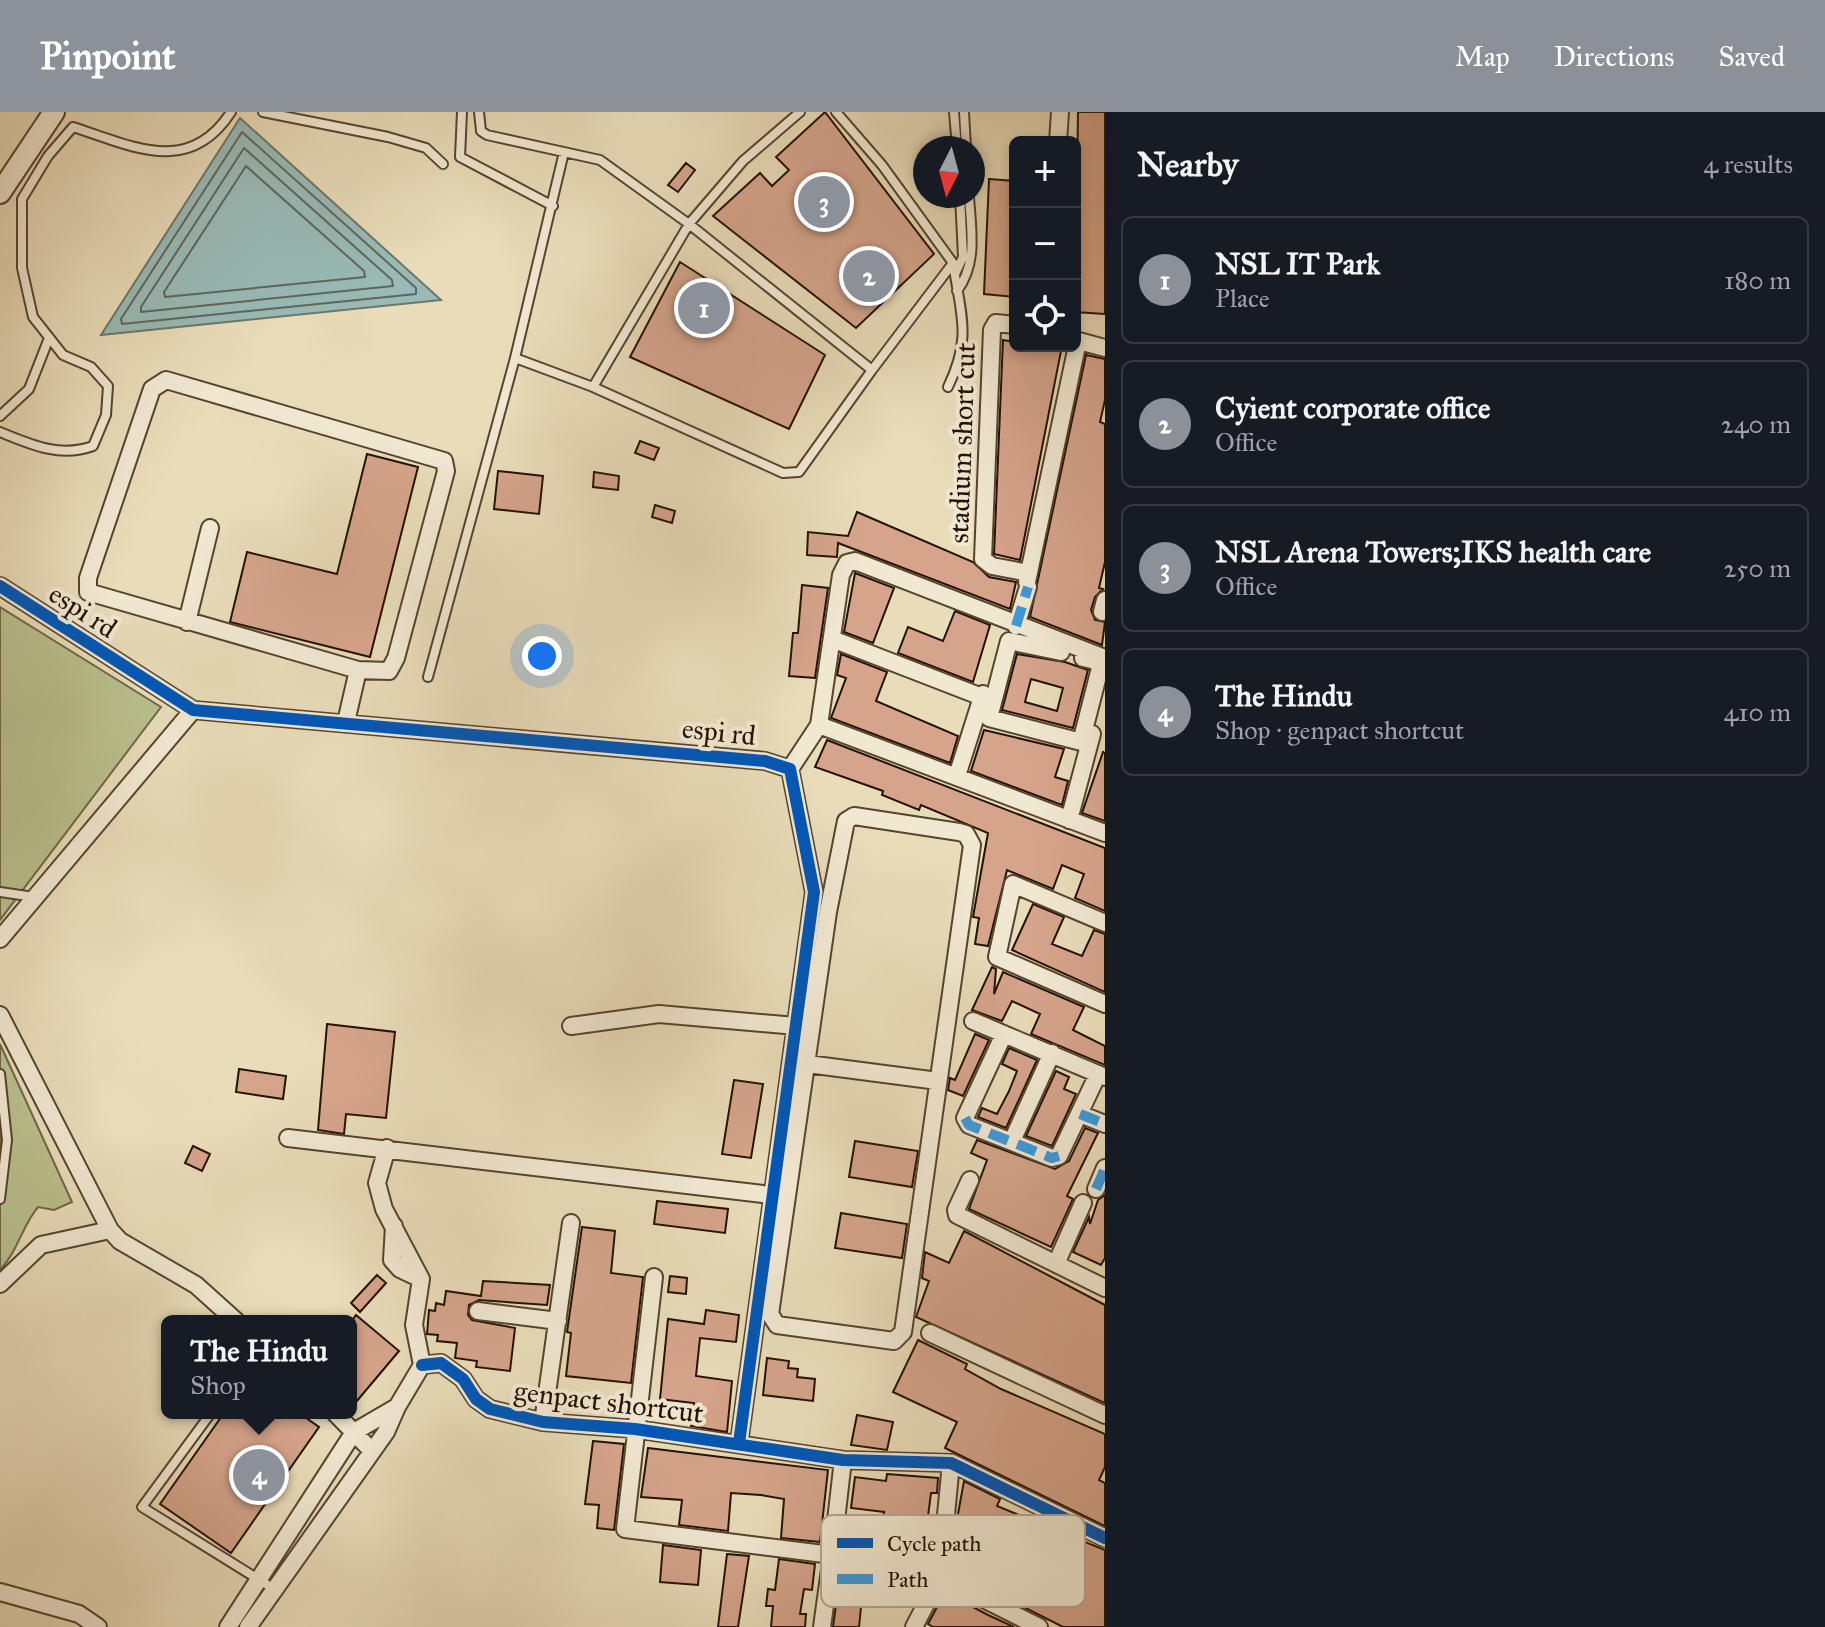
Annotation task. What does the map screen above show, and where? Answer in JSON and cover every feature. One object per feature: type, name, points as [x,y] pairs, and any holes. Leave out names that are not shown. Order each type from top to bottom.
[{"type":"street","points":[[0,193],[54,112]]},
{"type":"street","points":[[1058,136],[1060,112]]},
{"type":"street","name":"stadium short cut","points":[[1009,324],[996,323],[992,330],[983,559],[1028,581]]},
{"type":"street","points":[[1081,342],[1105,348]]},
{"type":"street","points":[[983,716],[982,697],[1028,581],[1074,352]]},
{"type":"street","points":[[166,380],[444,461],[446,471],[396,658],[389,671],[358,670],[88,592],[88,578],[152,389],[166,380]]},
{"type":"street","points":[[187,622],[210,528]]},
{"type":"street","points":[[790,769],[819,725],[843,567],[855,561],[1105,658]]},
{"type":"street","name":"espi rd","points":[[0,586],[193,710],[765,761],[790,769],[820,910],[812,974],[796,1026],[799,1062],[782,1175],[771,1195],[739,1443]]},
{"type":"street","points":[[832,639],[982,697]]},
{"type":"street","points":[[957,776],[983,716],[1009,641],[1096,661],[1100,668],[1092,741]]},
{"type":"street","points":[[346,722],[358,670]]},
{"type":"street","points":[[1069,820],[1105,683]]},
{"type":"street","points":[[0,939],[193,710]]},
{"type":"street","points":[[983,716],[1092,741]]},
{"type":"street","points":[[819,725],[1105,833]]},
{"type":"street","points":[[782,1175],[770,1314],[772,1321],[777,1325],[894,1341],[903,1332],[972,845],[959,832],[850,818],[846,821],[820,910]]},
{"type":"street","points":[[1105,923],[1013,884],[997,957],[1105,1004]]},
{"type":"street","points":[[812,974],[799,1062],[938,1081]]},
{"type":"street","points":[[571,1026],[659,1014],[796,1026]]},
{"type":"street","points":[[0,1015],[110,1230],[120,1241],[196,1285],[229,1315]]},
{"type":"street","points":[[973,1021],[1052,1053],[1102,1076],[1059,1156],[1052,1158],[965,1122],[1004,1034]]},
{"type":"street","points":[[1012,1141],[1052,1053]]},
{"type":"street","points":[[1080,1114],[1105,1124]]},
{"type":"street","points":[[288,1138],[771,1195]]},
{"type":"street","points":[[228,1627],[267,1585],[372,1451],[386,1432],[422,1365],[414,1325],[421,1279],[384,1209],[377,1183],[387,1148]]},
{"type":"street","points":[[1096,1189],[1105,1168]]},
{"type":"street","points":[[970,1180],[956,1210],[957,1215],[1105,1288]]},
{"type":"street","points":[[1056,1264],[1083,1203]]},
{"type":"street","points":[[543,1422],[571,1223]]},
{"type":"street","points":[[0,1284],[41,1245],[110,1230]]},
{"type":"street","points":[[654,1277],[625,1529],[821,1554]]},
{"type":"street","points":[[478,1311],[558,1321]]},
{"type":"street","points":[[930,1333],[1105,1415]]},
{"type":"street","name":"genpact shortcut","points":[[422,1365],[441,1363],[463,1379],[476,1399],[490,1409],[543,1422],[635,1429],[843,1460],[951,1463]]},
{"type":"street","points":[[248,1627],[267,1585],[354,1432],[397,1407]]},
{"type":"street","points":[[341,1419],[372,1451]]},
{"type":"street","points":[[837,1515],[843,1460]]},
{"type":"street","points":[[946,1515],[951,1463],[1058,1515]]},
{"type":"street","points":[[1085,1528],[1105,1538]]},
{"type":"street","points":[[0,1592],[79,1614],[98,1627]]},
{"type":"street","points":[[822,1627],[825,1607]]},
{"type":"street","points":[[914,1627],[924,1607]]},
{"type":"street","points":[[999,1607],[1039,1627]]},
{"type":"lane","points":[[0,432],[34,447],[73,453],[93,446],[106,415],[108,386],[91,367],[63,355],[33,317],[22,268],[22,199],[48,156],[73,127],[136,149],[172,152],[200,146],[217,133],[231,112]]},
{"type":"lane","points":[[263,112],[401,140],[433,151],[443,164]]},
{"type":"lane","points":[[462,112],[460,157],[553,206]]},
{"type":"lane","points":[[479,112],[481,131],[487,135],[600,160],[689,224],[872,370]]},
{"type":"lane","points":[[593,387],[689,224],[743,161],[800,112]]},
{"type":"lane","points":[[836,112],[882,165],[953,263],[964,343],[962,357],[948,387]]},
{"type":"lane","points":[[954,112],[956,136]]},
{"type":"lane","points":[[964,112],[965,136]]},
{"type":"lane","points":[[428,677],[515,358],[564,152]]},
{"type":"lane","points":[[955,274],[963,257],[961,208]]},
{"type":"lane","points":[[957,291],[969,276],[969,208]]},
{"type":"lane","points":[[515,358],[593,387],[792,474],[799,472],[953,263]]},
{"type":"lane","points":[[0,416],[29,389],[49,338]]},
{"type":"lane","points":[[0,892],[35,897]]},
{"type":"lane","points":[[0,1074],[7,1140],[0,1199]]},
{"type":"lane","points":[[207,1419],[142,1507],[267,1585]]},
{"type":"green space","points":[[0,607],[161,707],[0,920]]},
{"type":"green space","points":[[0,1044],[72,1202],[54,1210],[38,1207],[0,1270]]},
{"type":"water","points":[[240,118],[441,300],[101,335]]},
{"type":"building","points":[[825,112],[934,254],[856,328],[713,216],[760,173],[772,186],[789,170],[776,157]]},
{"type":"building","points":[[1078,112],[1105,112],[1105,314],[1081,312],[1081,136],[1078,136]]},
{"type":"building","points":[[686,163],[695,170],[678,192],[668,185]]},
{"type":"building","points":[[989,179],[1009,181],[1009,296],[984,294]]},
{"type":"building","points":[[680,262],[825,355],[789,429],[630,357]]},
{"type":"building","points":[[1003,340],[1009,341],[1009,352],[1061,352],[1020,560],[994,554]]},
{"type":"building","points":[[1086,355],[1105,359],[1105,400],[1100,422],[1105,424],[1105,562],[1099,588],[1103,589],[1095,597],[1091,610],[1095,620],[1105,622],[1102,645],[1030,617]]},
{"type":"building","points":[[640,441],[659,448],[654,460],[635,453]]},
{"type":"building","points":[[367,454],[418,467],[370,657],[230,622],[247,552],[337,574]]},
{"type":"building","points":[[498,471],[543,476],[539,514],[494,509]]},
{"type":"building","points":[[594,472],[619,476],[618,490],[593,487]]},
{"type":"building","points":[[655,505],[675,511],[672,523],[652,517]]},
{"type":"building","points":[[857,512],[973,562],[989,577],[1016,582],[1010,609],[838,543],[837,557],[807,555],[808,532],[848,536]]},
{"type":"building","points":[[855,573],[894,588],[873,643],[844,632]]},
{"type":"building","points":[[802,585],[828,588],[815,678],[789,676],[793,633],[798,633]]},
{"type":"building","points":[[955,611],[990,625],[973,682],[898,653],[908,627],[943,641]]},
{"type":"building","points":[[841,654],[887,672],[876,701],[958,736],[950,763],[831,718],[846,678],[837,675]]},
{"type":"building","points":[[1017,654],[1065,662],[1088,670],[1073,728],[1002,710]],"holes":[[[1031,679],[1063,688],[1057,711],[1025,702]]]},
{"type":"building","points":[[984,730],[1064,749],[1055,777],[1068,781],[1062,805],[971,771]]},
{"type":"building","points":[[827,740],[1105,848],[1105,911],[1075,898],[1084,874],[1062,865],[1053,889],[1007,870],[988,946],[975,944],[979,918],[973,917],[988,833],[921,805],[919,810],[882,795],[883,791],[815,767]]},
{"type":"building","points":[[1105,753],[1105,821],[1082,813]]},
{"type":"building","points":[[1033,904],[1064,917],[1052,944],[1082,956],[1094,930],[1105,934],[1105,992],[1012,950]]},
{"type":"building","points":[[992,967],[996,969],[994,994],[1003,972],[1084,1007],[1073,1030],[1105,1046],[1105,1065],[1031,1034],[1040,1014],[1012,1001],[1002,1021],[972,1010]]},
{"type":"building","points":[[327,1024],[395,1032],[386,1118],[346,1114],[344,1134],[318,1130]]},
{"type":"building","points":[[975,1034],[989,1040],[963,1096],[948,1090],[950,1078],[955,1080]]},
{"type":"building","points":[[1009,1048],[1037,1060],[1006,1128],[978,1117],[982,1108],[997,1114],[1009,1091],[1017,1071],[1002,1064]]},
{"type":"building","points":[[239,1069],[286,1076],[283,1099],[236,1092]]},
{"type":"building","points":[[1056,1071],[1069,1077],[1064,1089],[1076,1094],[1052,1146],[1026,1136]]},
{"type":"building","points":[[734,1080],[763,1084],[751,1158],[722,1154]]},
{"type":"building","points":[[1085,1128],[1098,1133],[1067,1196],[1073,1199],[1051,1247],[969,1209],[987,1160],[971,1153],[977,1140],[1055,1169],[1069,1161]]},
{"type":"building","points":[[855,1141],[918,1151],[912,1187],[849,1177]]},
{"type":"building","points":[[193,1146],[210,1154],[202,1171],[185,1163]]},
{"type":"building","points":[[1105,1195],[1105,1258],[1101,1265],[1073,1252],[1089,1217],[1090,1224],[1098,1200]]},
{"type":"building","points":[[657,1201],[728,1209],[725,1233],[654,1224]]},
{"type":"building","points":[[841,1213],[907,1224],[902,1258],[835,1248]]},
{"type":"building","points":[[582,1227],[615,1231],[611,1273],[643,1277],[631,1383],[566,1376],[571,1333],[567,1332]]},
{"type":"building","points":[[964,1231],[1105,1305],[1105,1403],[916,1317],[929,1281],[922,1278],[925,1252],[949,1263]]},
{"type":"building","points":[[377,1275],[386,1283],[360,1312],[351,1303]]},
{"type":"building","points":[[670,1276],[687,1278],[686,1294],[668,1292]]},
{"type":"building","points":[[483,1281],[550,1285],[547,1305],[479,1300],[469,1305],[468,1315],[472,1320],[515,1328],[510,1371],[476,1367],[477,1361],[455,1358],[457,1343],[437,1341],[438,1335],[427,1334],[429,1310],[435,1311],[436,1303],[444,1305],[446,1291],[481,1296]]},
{"type":"building","points":[[706,1310],[739,1315],[736,1342],[700,1338],[696,1376],[732,1381],[727,1432],[691,1426],[694,1403],[660,1399],[668,1319],[704,1324]]},
{"type":"building","points":[[357,1316],[399,1351],[357,1401]]},
{"type":"building","points":[[918,1340],[967,1364],[965,1369],[1001,1389],[1105,1434],[1105,1467],[1099,1480],[1105,1483],[1105,1526],[945,1448],[957,1422],[893,1392]]},
{"type":"building","points":[[767,1358],[789,1361],[788,1368],[798,1369],[797,1377],[815,1379],[813,1401],[763,1395]]},
{"type":"building","points":[[857,1415],[893,1422],[887,1450],[851,1445]]},
{"type":"building","points":[[220,1419],[308,1419],[319,1427],[231,1553],[160,1504]]},
{"type":"building","points":[[593,1441],[624,1444],[614,1530],[597,1528],[599,1505],[585,1504]]},
{"type":"building","points":[[648,1448],[828,1470],[820,1542],[781,1538],[784,1499],[731,1493],[728,1531],[679,1525],[682,1500],[641,1497]]},
{"type":"building","points":[[887,1474],[938,1478],[937,1493],[931,1493],[928,1515],[884,1515],[884,1512],[851,1508],[855,1477],[886,1481]]},
{"type":"building","points":[[964,1481],[1000,1499],[997,1506],[1019,1515],[958,1515]]},
{"type":"building","points":[[1085,1542],[1105,1550],[1105,1627],[1063,1627],[1024,1607],[1085,1607]]},
{"type":"building","points":[[663,1545],[701,1550],[698,1585],[660,1582]]},
{"type":"building","points":[[727,1554],[749,1556],[738,1627],[718,1627]]},
{"type":"building","points":[[779,1559],[815,1564],[812,1590],[804,1589],[800,1614],[806,1614],[805,1627],[771,1627],[773,1606],[766,1606],[768,1589],[775,1590]]},
{"type":"building","points":[[836,1607],[861,1607],[859,1627],[833,1627]]},
{"type":"building","points":[[937,1607],[973,1607],[1014,1627],[933,1627],[928,1624]]},
{"type":"marked path","points":[[1016,626],[1028,587]]},
{"type":"marked path","points":[[1080,1114],[1105,1124]]},
{"type":"marked path","points":[[965,1118],[969,1125],[1052,1158],[1059,1156]]},
{"type":"marked path","points":[[1096,1189],[1105,1168]]},
{"type":"cycle path","points":[[0,586],[193,710],[765,761],[790,769],[814,892],[739,1443]]},
{"type":"cycle path","points":[[422,1365],[441,1363],[463,1379],[476,1399],[490,1409],[543,1422],[635,1429],[843,1460],[951,1463],[1058,1515]]},
{"type":"cycle path","points":[[1085,1528],[1105,1538]]},
{"type":"place","name":"NSL Arena Towers;IKS health care","points":[[824,202]]},
{"type":"place","name":"Cyient corporate office","points":[[869,276]]},
{"type":"place","name":"NSL IT Park","points":[[704,308]]},
{"type":"place","name":"The Hindu","points":[[259,1475]]}]
